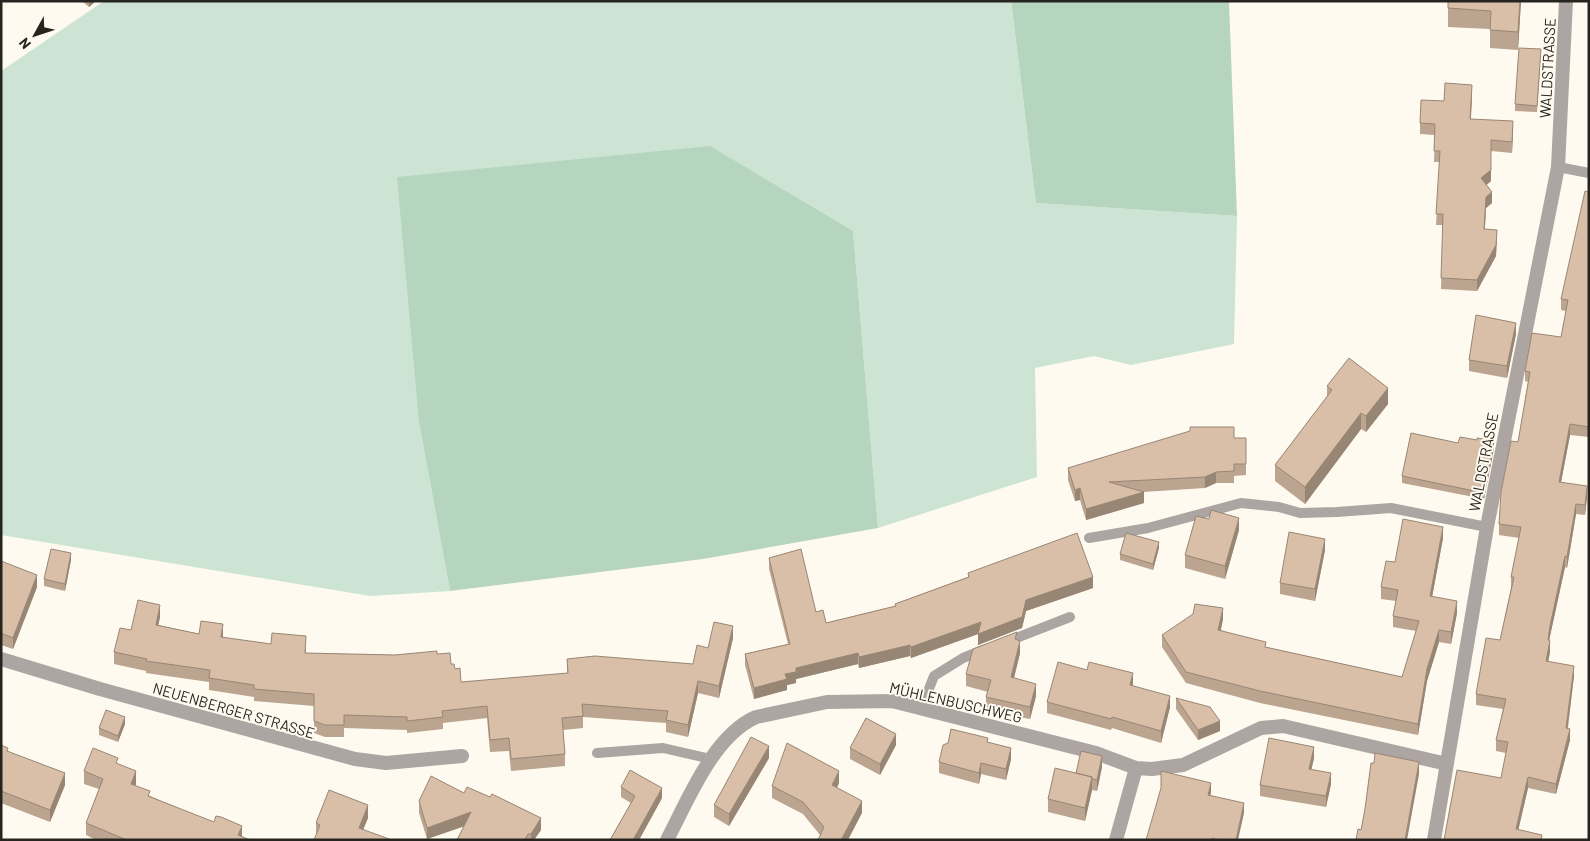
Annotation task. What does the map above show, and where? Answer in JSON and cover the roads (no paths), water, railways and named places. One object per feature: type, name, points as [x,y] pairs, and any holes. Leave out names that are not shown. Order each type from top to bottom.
[{"type":"street","name":"WALDSTRASSE","points":[[1434,840],[1487,527],[1558,167],[1566,1]]},
{"type":"street","name":"NEUENBERGER STRASSE","points":[[1,659],[100,689],[355,760],[386,763],[462,756]]},
{"type":"street","name":"MÜHLENBUSCHWEG","points":[[667,840],[711,759],[728,736],[745,722],[768,714],[827,702],[892,701],[1096,753],[1136,768]]},
{"type":"street","points":[[1116,840],[1136,768],[1168,768],[1183,765],[1261,728],[1272,725],[1447,764]]},
{"type":"lane","points":[[1558,167],[1589,173]]},
{"type":"lane","points":[[1089,538],[1148,528],[1241,503],[1280,508],[1300,513],[1391,508],[1487,527]]},
{"type":"lane","points":[[921,709],[934,676],[963,658],[1070,617]]},
{"type":"lane","points":[[598,753],[663,748],[711,759]]}]
